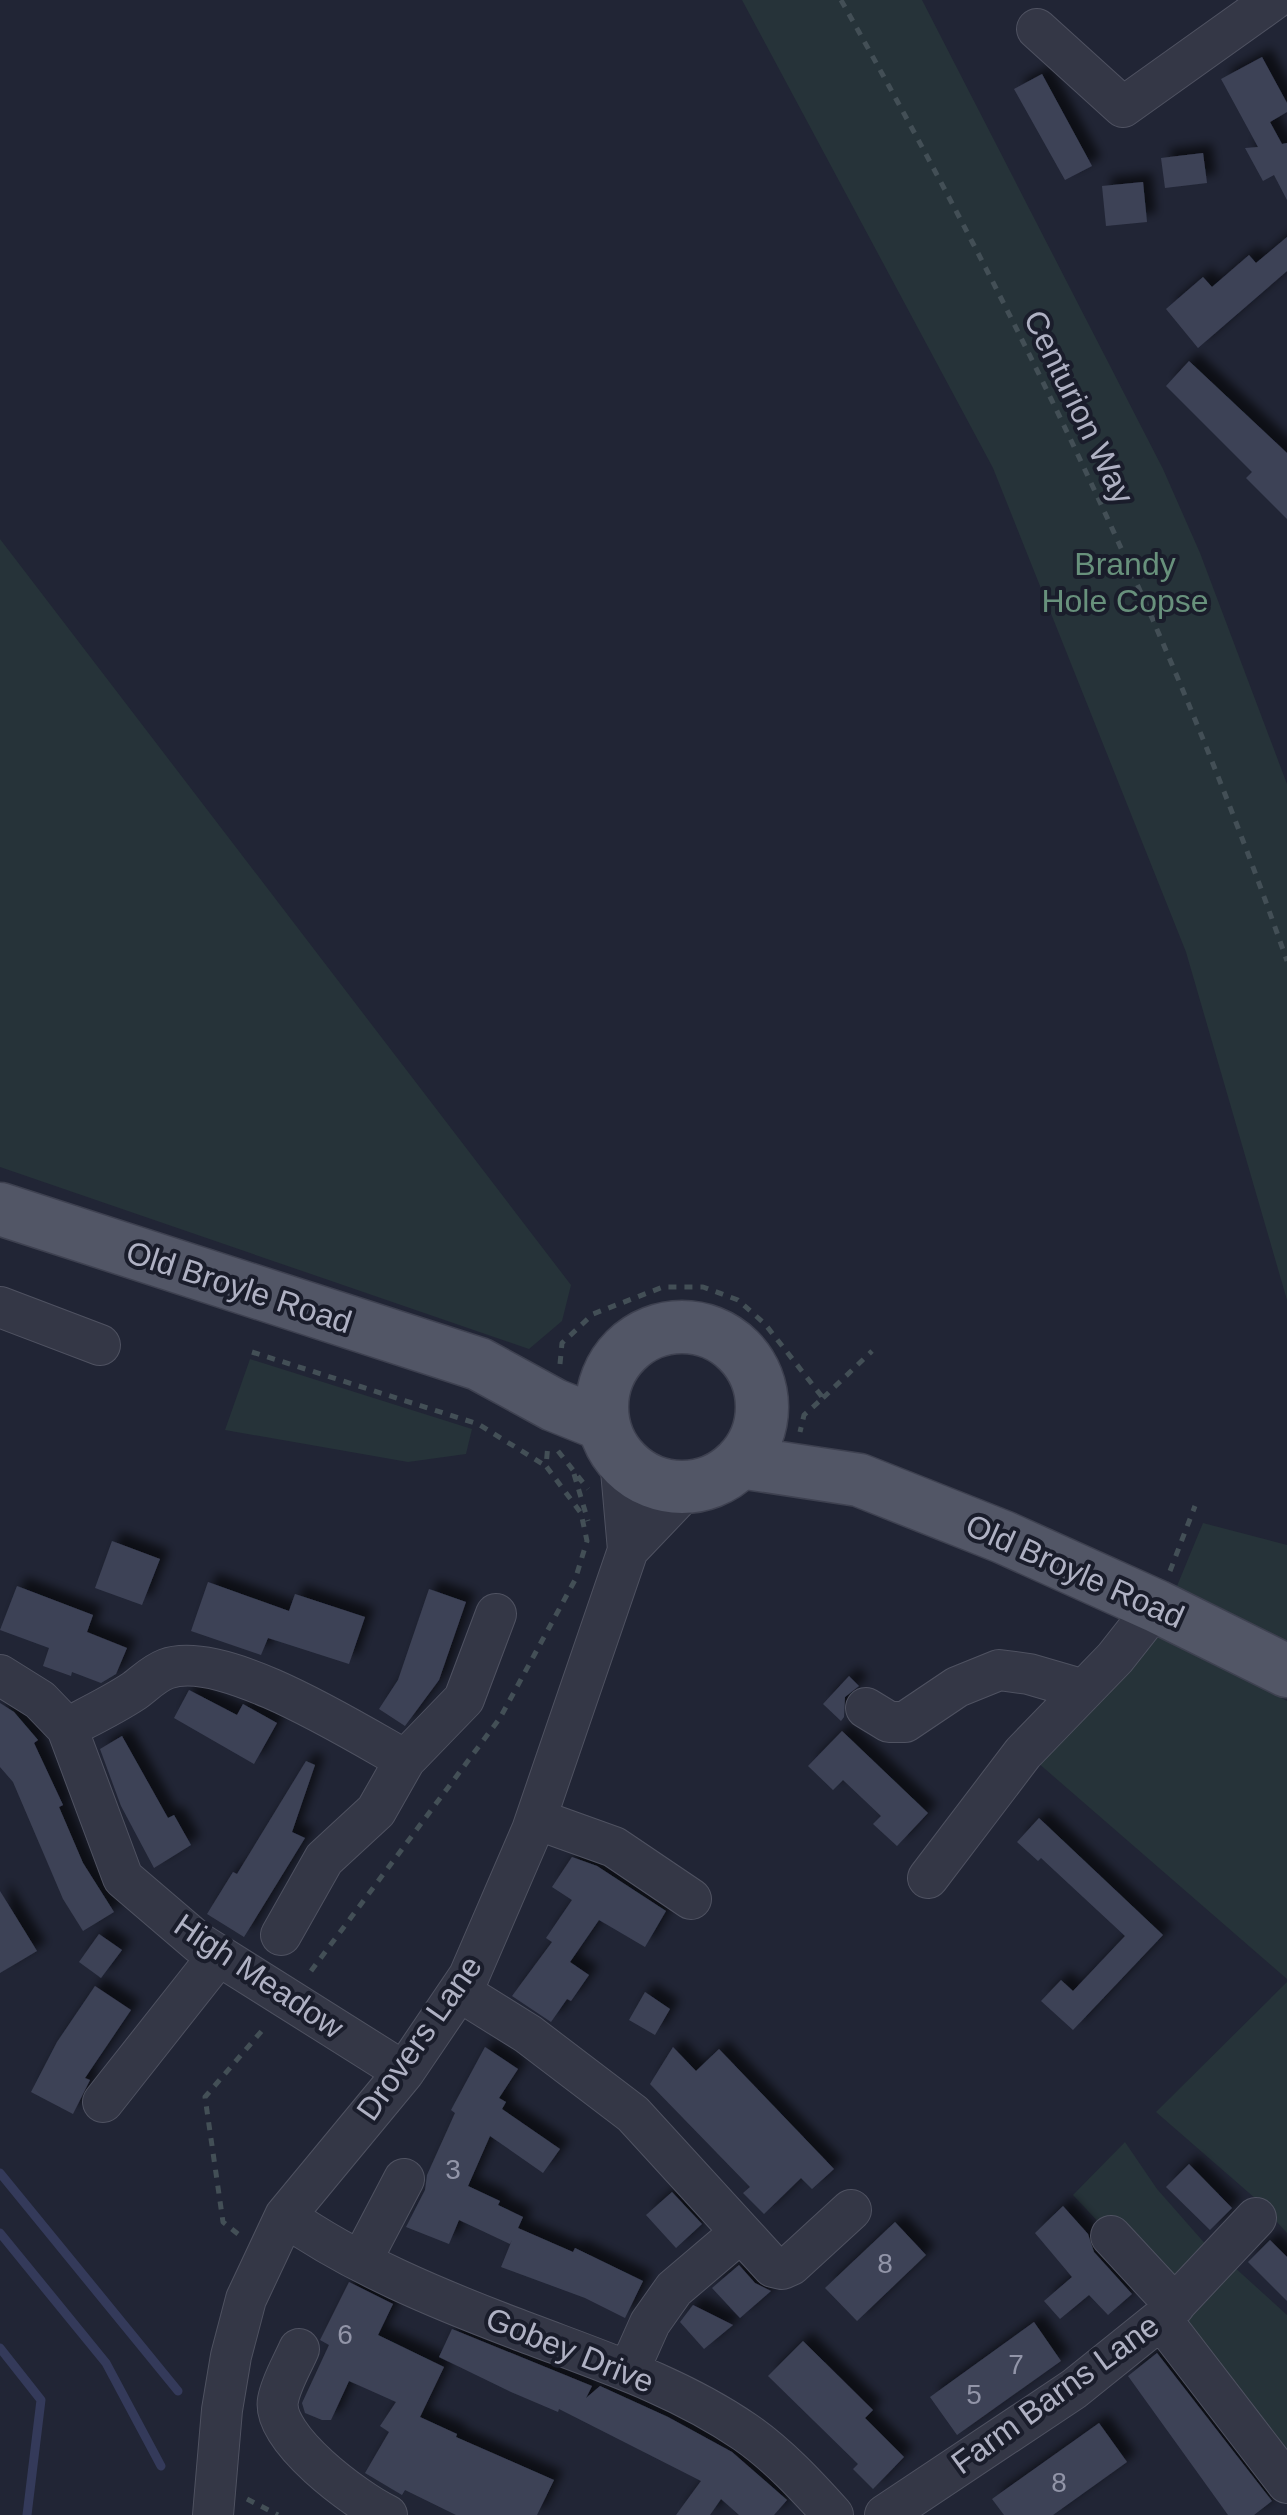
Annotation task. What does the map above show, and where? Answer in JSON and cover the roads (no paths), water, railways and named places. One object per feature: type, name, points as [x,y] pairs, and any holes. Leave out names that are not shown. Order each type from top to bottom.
[{"type":"main road","name":"Old Broyle Road","points":[[0,1208],[478,1364],[554,1405],[599,1463]]},
{"type":"main road","points":[[670,1326],[696,1327],[721,1336],[741,1352],[783,1407],[760,1425],[750,1450],[740,1462],[713,1481],[688,1487],[663,1486],[599,1463],[602,1391],[609,1372],[624,1350],[646,1335],[670,1326]]},
{"type":"main road","name":"Old Broyle Road","points":[[478,1364],[609,1372]]},
{"type":"main road","name":"Old Broyle Road","points":[[783,1407],[859,1480]]},
{"type":"main road","name":"Old Broyle Road","points":[[740,1462],[859,1480],[1003,1537],[1287,1671]]},
{"type":"street","points":[[1038,30],[1123,107],[1273,0]]},
{"type":"street","points":[[0,1307],[100,1345]]},
{"type":"street","name":"Drovers Lane","points":[[213,2515],[222,2410],[246,2299],[285,2216],[404,2072],[469,1976],[536,1819],[611,1544],[599,1463]]},
{"type":"street","name":"Drovers Lane","points":[[611,1544],[688,1487]]},
{"type":"street","points":[[928,1878],[1023,1753],[1156,1606]]},
{"type":"street","points":[[281,1934],[324,1859],[376,1811],[405,1760],[464,1699],[496,1614]]},
{"type":"street","points":[[67,1728],[104,1710],[167,1668],[190,1666],[259,1684],[312,1706],[405,1760]]},
{"type":"street","points":[[866,1708],[889,1722],[905,1722],[957,1687],[998,1670],[1029,1674],[1084,1690]]},
{"type":"street","name":"High Meadow","points":[[0,1674],[40,1700],[67,1728],[123,1878],[188,1935],[404,2072]]},
{"type":"street","points":[[536,1819],[614,1847],[691,1899]]},
{"type":"street","points":[[103,2102],[219,1956]]},
{"type":"street","points":[[459,1991],[528,2034],[633,2114],[774,2267],[782,2269],[795,2261],[851,2210]]},
{"type":"street","points":[[362,2261],[404,2179]]},
{"type":"street","name":"Gobey Drive","points":[[285,2216],[323,2242],[362,2261],[515,2328],[629,2370],[698,2404],[744,2432],[799,2478],[833,2515]]},
{"type":"street","name":"Farm Barns Lane","points":[[885,2515],[1074,2388],[1168,2312],[1256,2218]]},
{"type":"street","points":[[629,2370],[650,2323],[674,2289],[741,2232]]},
{"type":"street","points":[[1110,2236],[1168,2312],[1234,2410],[1284,2471]]},
{"type":"street","points":[[298,2349],[277,2403],[284,2426],[302,2449],[368,2511]]},
{"type":"waterway","points":[[0,2173],[178,2391]]},
{"type":"waterway","points":[[0,2233],[106,2363],[161,2466]]},
{"type":"waterway","points":[[0,2348],[41,2400],[27,2515]]},
{"type":"park label","name":"Brandy Hole Copse","points":[[1125,582]]}]
